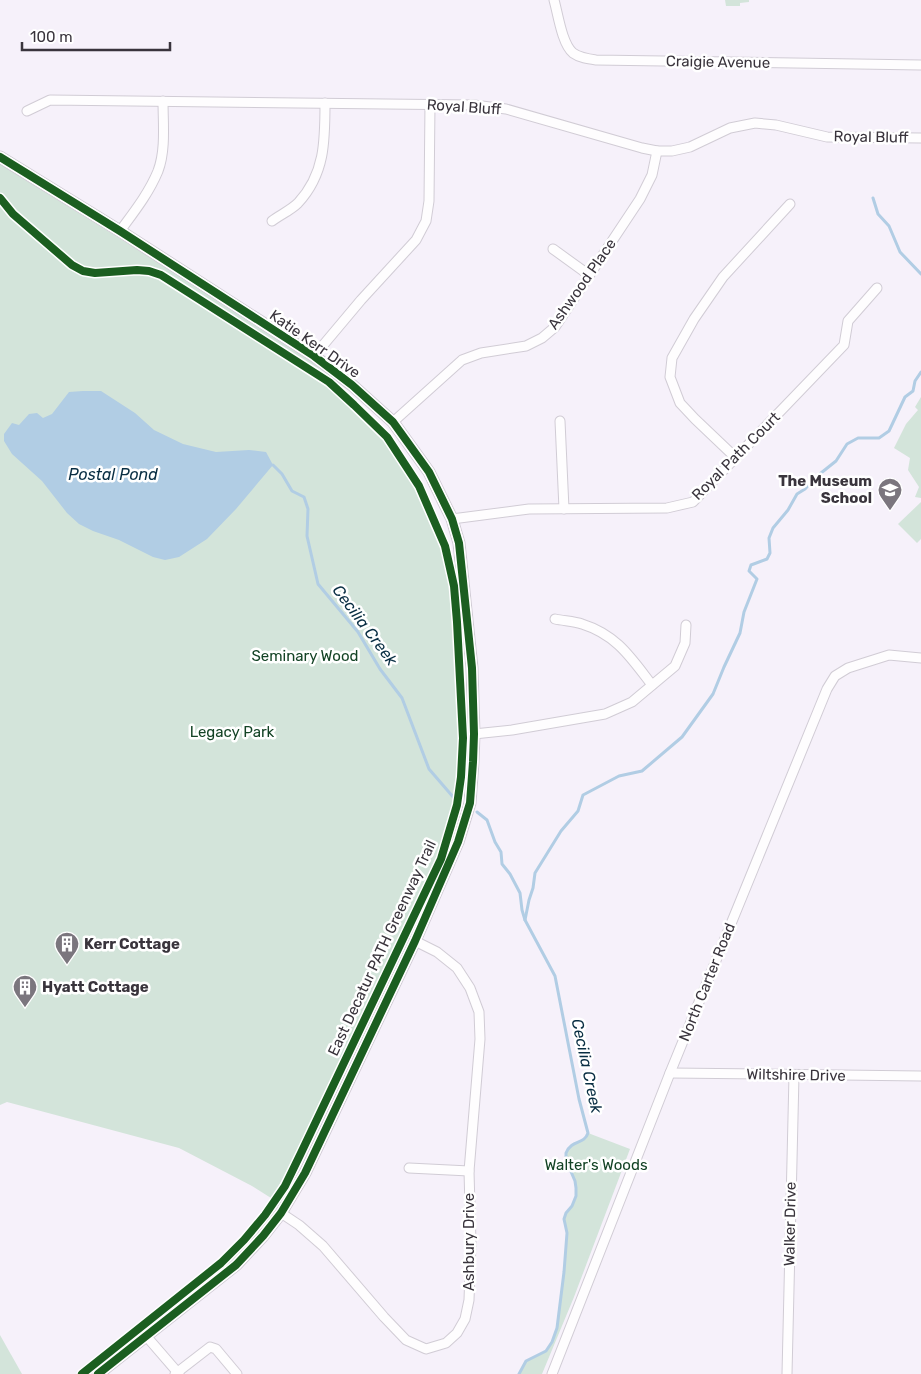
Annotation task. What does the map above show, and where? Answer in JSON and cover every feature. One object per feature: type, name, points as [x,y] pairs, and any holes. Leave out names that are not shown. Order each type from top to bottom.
[{"type":"street","name":"Craigie Avenue","points":[[554,0],[566,44],[572,52],[582,58],[596,60],[921,65]]},
{"type":"street","name":"Royal Bluff","points":[[27,111],[50,100],[474,105],[506,109],[657,151],[672,151],[690,147],[730,128],[755,123],[776,125],[827,137],[921,138]]},
{"type":"street","points":[[120,231],[145,196],[158,170],[162,151],[163,101]]},
{"type":"street","points":[[272,221],[297,204],[312,185],[322,161],[325,136],[325,103]]},
{"type":"street","points":[[314,356],[360,300],[416,240],[426,221],[430,201],[430,104]]},
{"type":"street","name":"Ashwood Place","points":[[393,422],[462,360],[481,353],[526,346],[542,338],[555,327],[640,199],[652,175],[657,151]]},
{"type":"street","name":"Katie Kerr Drive","points":[[0,157],[120,231],[314,356],[393,422],[429,472],[452,519],[459,543],[472,668],[474,734],[470,803],[458,842],[416,941],[305,1173],[281,1213],[236,1265],[98,1374]]},
{"type":"street","points":[[736,458],[680,402],[670,377],[672,358],[694,320],[723,277],[790,204]]},
{"type":"street","points":[[553,249],[589,276]]},
{"type":"street","name":"Royal Path Court","points":[[452,519],[529,509],[667,508],[693,502],[844,345],[848,321],[877,288]]},
{"type":"street","points":[[560,421],[564,509]]},
{"type":"street","points":[[555,619],[581,623],[607,634],[626,651],[652,685]]},
{"type":"street","points":[[474,734],[512,730],[605,714],[632,702],[675,666],[685,643],[686,625]]},
{"type":"street","name":"North Carter Road","points":[[552,1374],[670,1073],[827,689],[835,676],[848,668],[889,655],[921,658]]},
{"type":"street","name":"Ashbury Drive","points":[[281,1213],[299,1225],[323,1246],[406,1340],[426,1349],[446,1343],[457,1333],[465,1318],[470,1291],[469,1171],[480,1039],[479,1012],[470,988],[457,968],[437,952],[416,941]]},
{"type":"street","name":"Wiltshire Drive","points":[[670,1073],[921,1076]]},
{"type":"street","name":"Walker Drive","points":[[787,1374],[794,1074]]},
{"type":"street","points":[[409,1168],[469,1171]]},
{"type":"street","points":[[147,1337],[177,1373],[210,1347],[216,1349],[237,1374]]},
{"type":"green space","points":[[725,0],[749,0],[749,2],[740,3],[740,6],[726,6]]},
{"type":"green space","name":"Legacy Park","points":[[0,164],[295,347],[391,435],[425,486],[448,546],[465,712],[463,780],[434,876],[389,962],[299,1152],[271,1198],[179,1148],[7,1102],[0,1105]]},
{"type":"green space","points":[[921,397],[921,498],[915,497],[919,487],[908,470],[910,458],[894,448],[906,424],[918,410],[915,407]]},
{"type":"green space","points":[[921,502],[921,539],[917,543],[898,524]]},
{"type":"green space","name":"Walter's Woods","points":[[588,1133],[630,1149],[574,1297],[542,1374],[519,1374],[526,1361],[546,1351],[552,1342],[557,1328],[567,1233],[564,1219],[576,1196],[575,1181],[566,1160],[566,1153],[571,1146],[584,1139]]},
{"type":"green space","points":[[0,1335],[22,1374],[0,1374]]},
{"type":"water","name":"Postal Pond","points":[[101,391],[135,413],[154,430],[183,444],[216,452],[249,450],[266,452],[273,465],[236,509],[207,539],[179,557],[165,560],[153,557],[119,540],[79,524],[67,513],[42,481],[12,454],[4,441],[4,434],[12,423],[19,425],[29,414],[37,413],[43,418],[52,414],[69,392]]},
{"type":"waterway","points":[[873,198],[878,214],[889,226],[900,252],[921,274]]},
{"type":"waterway","points":[[525,920],[535,873],[561,831],[578,811],[583,795],[619,776],[642,771],[682,737],[713,694],[740,633],[744,612],[757,579],[749,571],[751,565],[767,559],[770,553],[769,538],[773,528],[788,510],[797,494],[836,461],[847,444],[858,438],[879,438],[889,431],[905,397],[913,391],[915,381],[921,372]]},
{"type":"waterway","name":"Cecilia Creek","points":[[273,465],[282,474],[292,491],[304,497],[308,509],[307,536],[318,584],[358,632],[380,669],[402,698],[429,769],[454,798]]},
{"type":"waterway","name":"Cecilia Creek","points":[[477,812],[487,820],[501,852],[502,864],[510,874],[520,893],[525,920],[555,976],[579,1099],[588,1133],[584,1139],[571,1146],[566,1153],[566,1160],[575,1181],[576,1196],[564,1219],[567,1233],[557,1328],[552,1342],[546,1351],[526,1361],[519,1374]]},
{"type":"cycle path","points":[[0,157],[120,231],[314,356],[352,385],[393,422],[429,472],[452,519],[459,543],[472,668],[474,734],[470,803],[458,842],[415,941],[305,1173],[281,1213],[236,1265],[98,1374]]},
{"type":"cycle path","name":"East Decatur PATH Greenway Trail","points":[[0,198],[13,214],[72,265],[83,271],[95,273],[137,270],[161,275],[329,382],[354,405],[387,437],[419,486],[445,546],[454,586],[457,622],[463,738],[461,777],[457,805],[441,859],[285,1186],[265,1215],[221,1263],[82,1374]]},
{"type":"place","name":"The Museum School","points":[[890,511]]},
{"type":"place","name":"Kerr Cottage","points":[[67,965]]},
{"type":"place","name":"Hyatt Cottage","points":[[25,1008]]},
{"type":"park label","name":"Seminary Wood","points":[[305,656]]}]
